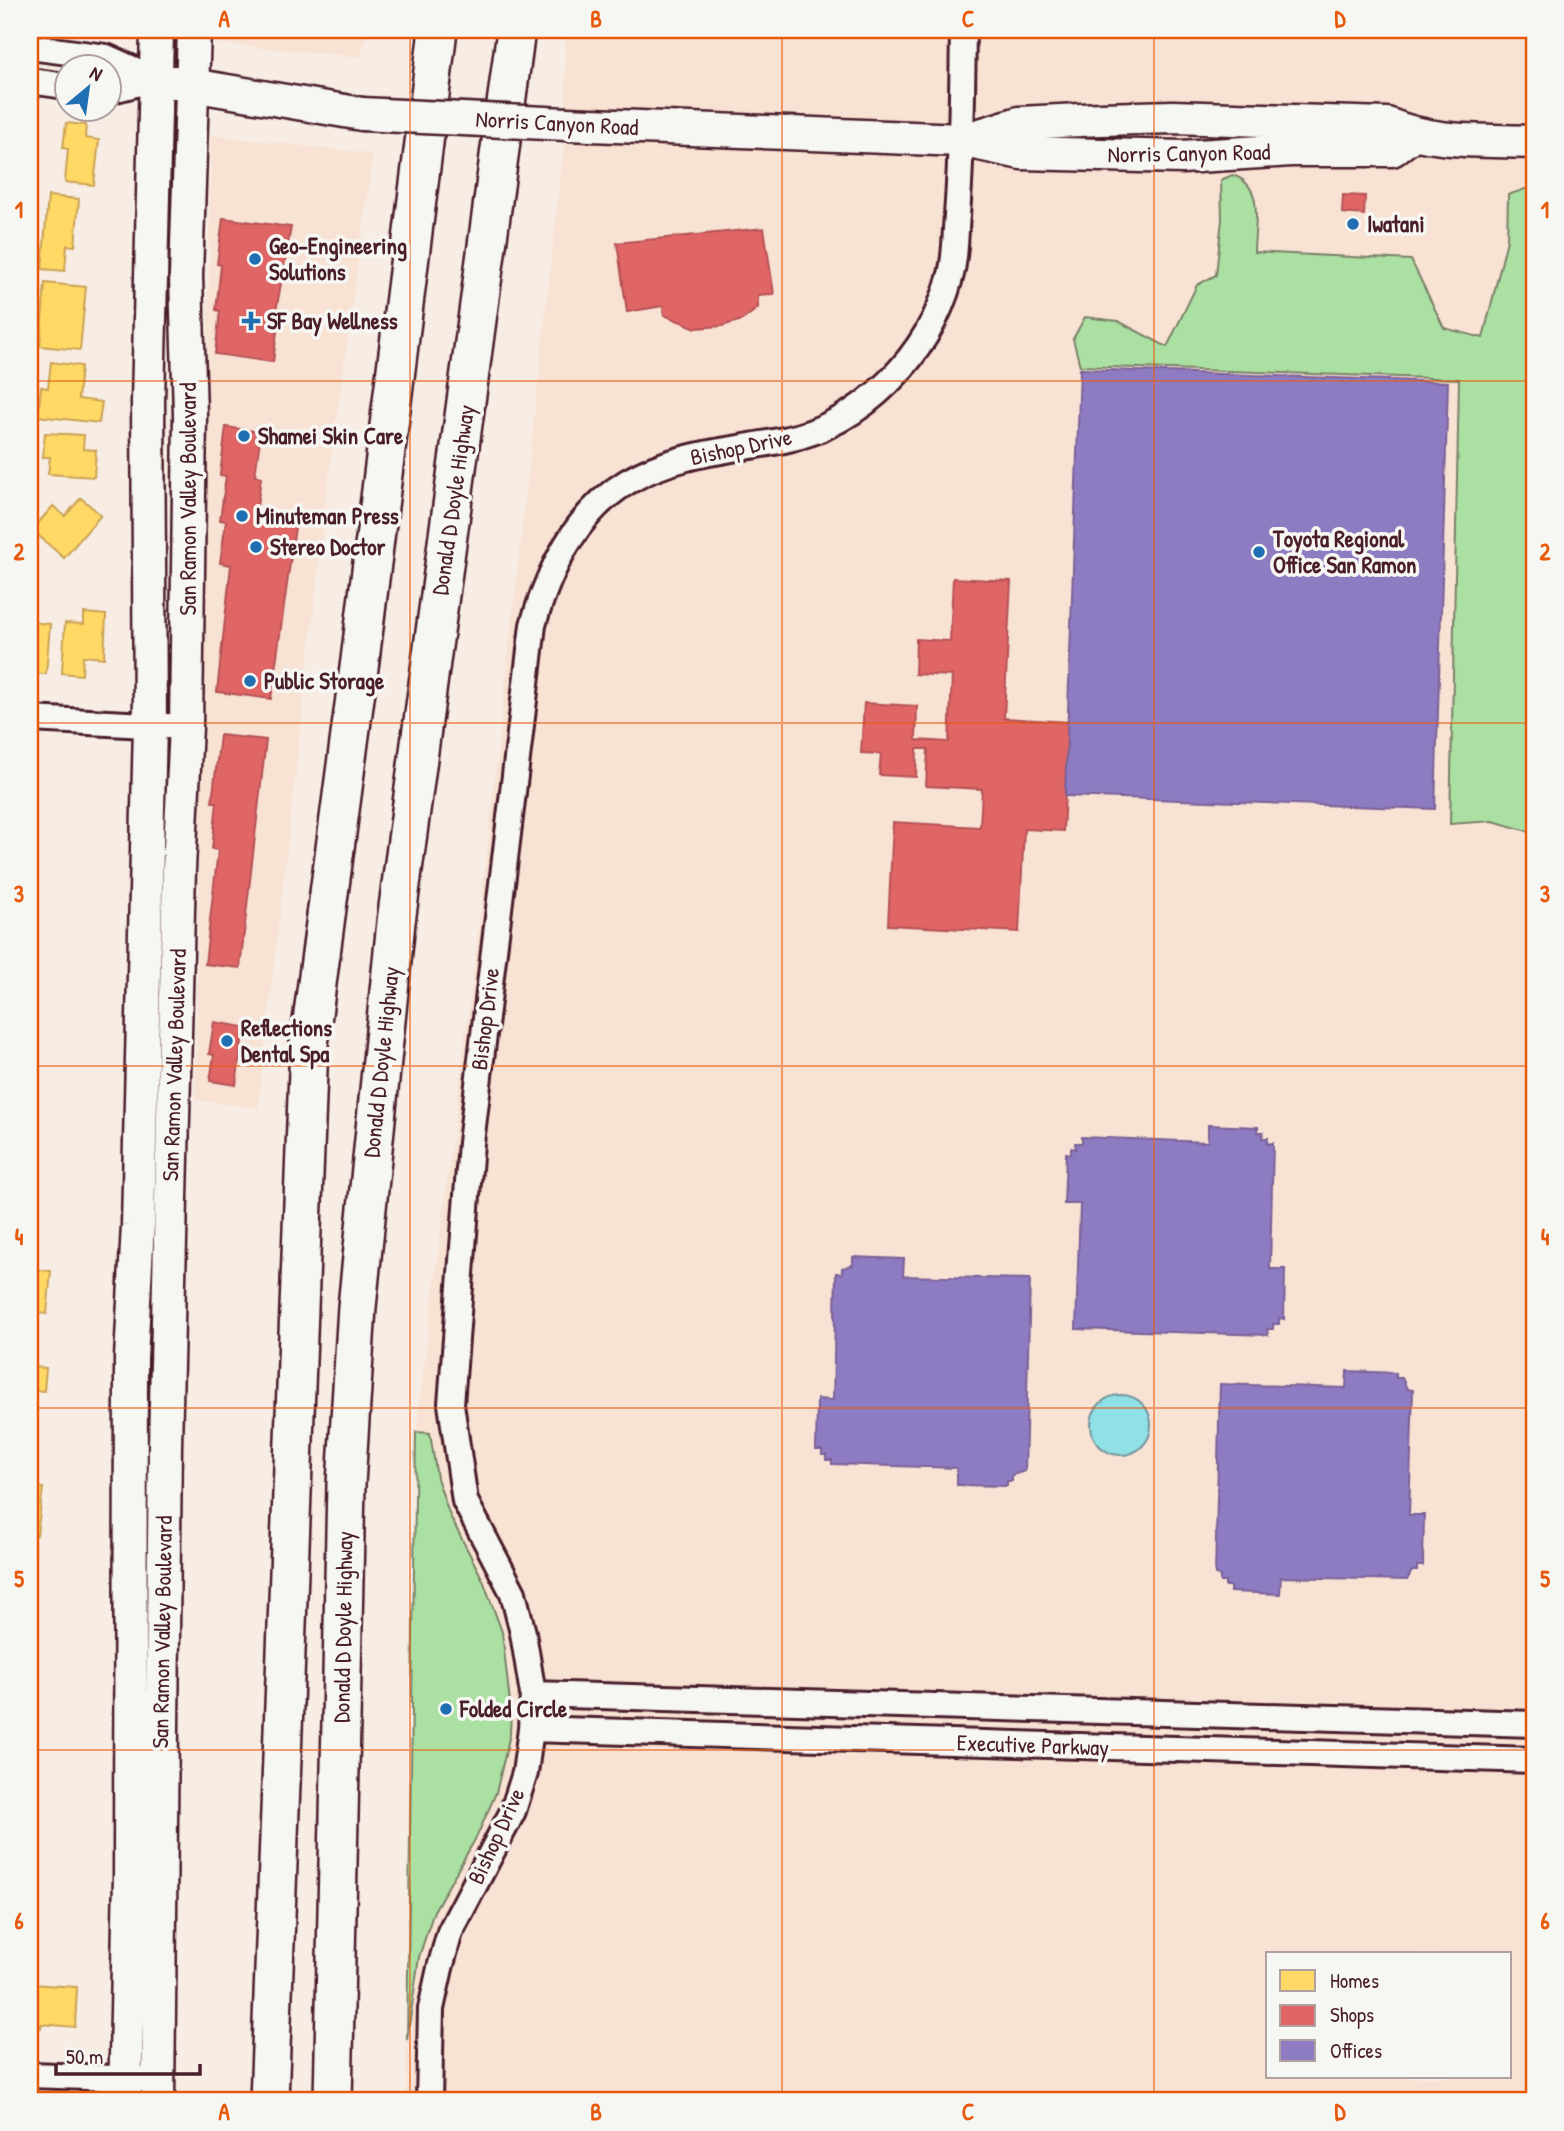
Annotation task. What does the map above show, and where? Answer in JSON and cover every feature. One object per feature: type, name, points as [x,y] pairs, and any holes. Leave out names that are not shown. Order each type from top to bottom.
[{"type":"highway","points":[[269,2101],[309,1044],[360,660],[438,30]]},
{"type":"highway","name":"Donald D Doyle Highway","points":[[333,2101],[346,1484],[357,1307],[397,922],[516,30]]},
{"type":"main road","name":"San Ramon Valley Boulevard","points":[[125,2090],[131,1358],[138,1225],[150,725],[148,401],[157,30]]},
{"type":"main road","name":"San Ramon Valley Boulevard","points":[[158,2090],[165,1432],[178,1002],[178,869],[186,727],[190,415],[186,276],[194,30]]},
{"type":"main road","name":"Norris Canyon Road","points":[[155,79],[362,114],[566,124],[961,140],[1019,123],[1173,117],[1387,124],[1412,135],[1534,142]]},
{"type":"street","name":"Bishop Drive","points":[[429,2101],[431,2009],[443,1956],[456,1920],[513,1811],[524,1773],[531,1729],[533,1694],[523,1633],[513,1593],[465,1501],[451,1404],[471,1143],[533,625],[552,569],[567,542],[605,498],[627,482],[666,464],[705,452],[786,440],[828,427],[884,386],[904,366],[934,320],[951,276],[961,140],[963,30]]},
{"type":"street","name":"Norris Canyon Road","points":[[30,47],[106,57],[155,79]]},
{"type":"street","name":"Norris Canyon Road","points":[[122,87],[155,79]]},
{"type":"street","points":[[30,81],[52,84]]},
{"type":"street","points":[[30,719],[186,727]]},
{"type":"street","name":"Executive Parkway","points":[[533,1694],[1534,1724]]},
{"type":"street","name":"Executive Parkway","points":[[531,1729],[1534,1760]]},
{"type":"street","points":[[30,2075],[125,2090],[158,2090]]},
{"type":"shaded area","points":[[213,30],[368,30],[360,57],[213,43]]},
{"type":"shaded area","points":[[565,30],[1534,30],[1534,2101],[406,2101],[416,1431],[477,942],[566,124]]},
{"type":"shaded area","points":[[211,135],[373,154],[328,483],[258,1108],[195,1100]]},
{"type":"green space","points":[[1232,175],[1250,187],[1254,197],[1254,252],[1411,260],[1444,328],[1483,338],[1507,240],[1508,195],[1534,186],[1534,833],[1493,821],[1450,824],[1459,379],[1080,366],[1073,339],[1085,317],[1118,321],[1167,347],[1197,285],[1216,275],[1222,219],[1221,180]]},
{"type":"green space","points":[[416,1432],[430,1433],[437,1478],[450,1516],[483,1580],[502,1632],[511,1712],[510,1734],[496,1793],[477,1836],[434,1911],[419,1957],[407,2040]]},
{"type":"water","points":[[1121,1395],[1138,1400],[1146,1408],[1151,1425],[1146,1442],[1138,1450],[1121,1455],[1104,1450],[1096,1442],[1091,1425],[1096,1408],[1104,1400]]},
{"type":"building: Homes","points":[[66,123],[86,125],[85,138],[99,140],[94,185],[65,182],[68,149],[63,148]]},
{"type":"building: Homes","points":[[48,196],[79,199],[75,246],[67,245],[65,271],[42,269]]},
{"type":"building: Homes","points":[[45,283],[86,287],[80,350],[40,346]]},
{"type":"building: Homes","points":[[51,362],[81,366],[78,399],[102,402],[99,423],[38,416],[41,387],[48,388]]},
{"type":"building: Homes","points":[[45,433],[84,435],[83,449],[96,450],[94,477],[48,474],[50,457],[43,457]]},
{"type":"building: Homes","points":[[81,498],[101,515],[64,558],[32,530],[53,506],[65,516]]},
{"type":"building: Homes","points":[[84,613],[106,615],[104,658],[83,656],[82,675],[62,673],[65,623],[84,624]]},
{"type":"building: Homes","points":[[30,622],[50,624],[46,674],[30,673]]},
{"type":"building: Homes","points":[[30,1269],[51,1271],[47,1314],[38,1313],[36,1329],[30,1328]]},
{"type":"building: Homes","points":[[30,1343],[31,1367],[46,1368],[44,1391],[30,1390]]},
{"type":"building: Homes","points":[[30,1413],[37,1413],[32,1469],[30,1469]]},
{"type":"building: Homes","points":[[30,1486],[43,1488],[37,1535],[30,1535]]},
{"type":"building: Homes","points":[[30,1547],[35,1547],[31,1603],[30,1603]]},
{"type":"building: Homes","points":[[30,1984],[77,1987],[75,2027],[41,2024],[41,2028],[30,2027]]},
{"type":"building: Shops","points":[[1343,195],[1365,196],[1364,215],[1342,213]]},
{"type":"building: Shops","points":[[223,218],[291,227],[275,317],[279,317],[273,362],[215,354],[220,311],[216,310],[221,265],[217,264]]},
{"type":"building: Shops","points":[[764,228],[774,294],[758,295],[758,308],[742,320],[722,326],[696,328],[664,315],[663,306],[627,312],[617,243]]},
{"type":"building: Shops","points":[[226,427],[261,432],[255,476],[261,477],[255,522],[295,527],[271,699],[217,692],[231,565],[220,563],[226,521],[220,520],[226,476],[220,475]]},
{"type":"building: Shops","points":[[953,578],[1011,581],[1004,718],[1069,722],[1063,831],[1024,829],[1019,932],[888,925],[893,822],[980,827],[982,789],[926,786],[928,749],[917,749],[916,777],[879,775],[881,754],[861,753],[864,703],[917,706],[916,740],[949,742],[952,676],[915,674],[916,639],[950,641]]},
{"type":"building: Shops","points":[[220,735],[266,740],[240,968],[205,964],[218,850],[212,849],[217,802],[212,802]]},
{"type":"building: Shops","name":"Reflections Dental Spa","points":[[214,1022],[244,1027],[236,1085],[210,1081],[214,1055],[209,1054]]},
{"type":"building: Offices","name":"Toyota Regional Office San Ramon","points":[[1080,369],[1448,382],[1435,809],[1065,796]]},
{"type":"building: Offices","points":[[1208,1125],[1258,1127],[1258,1132],[1263,1132],[1262,1138],[1268,1138],[1267,1144],[1273,1143],[1270,1269],[1285,1269],[1284,1319],[1279,1318],[1279,1324],[1273,1324],[1273,1329],[1267,1329],[1268,1335],[1076,1329],[1080,1204],[1064,1204],[1066,1153],[1071,1154],[1071,1148],[1076,1149],[1075,1143],[1082,1143],[1082,1137],[1208,1142]]},
{"type":"building: Offices","points":[[853,1257],[904,1259],[903,1276],[1030,1279],[1025,1471],[1012,1475],[1012,1481],[1007,1481],[1007,1486],[957,1485],[957,1468],[832,1464],[832,1460],[826,1460],[826,1455],[822,1455],[822,1450],[816,1450],[817,1399],[833,1400],[836,1273],[842,1274],[842,1268],[853,1265]]},
{"type":"building: Offices","points":[[1347,1371],[1396,1373],[1396,1378],[1402,1378],[1407,1389],[1413,1390],[1409,1515],[1424,1515],[1423,1566],[1417,1566],[1417,1571],[1412,1571],[1407,1580],[1281,1577],[1280,1594],[1230,1592],[1230,1586],[1225,1586],[1225,1582],[1220,1582],[1220,1576],[1215,1575],[1220,1384],[1346,1388]]},
{"type":"place","name":"Iwatani","points":[[1353,224]]},
{"type":"place","name":"Geo-Engineering Solutions","points":[[255,259]]},
{"type":"place","name":"SF Bay Wellness","points":[[251,321]]},
{"type":"place","name":"Shamei Skin Care","points":[[244,436]]},
{"type":"place","name":"Minuteman Press","points":[[242,516]]},
{"type":"place","name":"Stereo Doctor","points":[[256,547]]},
{"type":"place","name":"Toyota Regional Office San Ramon","points":[[1259,552]]},
{"type":"place","name":"Public Storage","points":[[250,681]]},
{"type":"place","name":"Reflections Dental Spa","points":[[227,1041]]},
{"type":"place","name":"Folded Circle","points":[[446,1709]]}]
